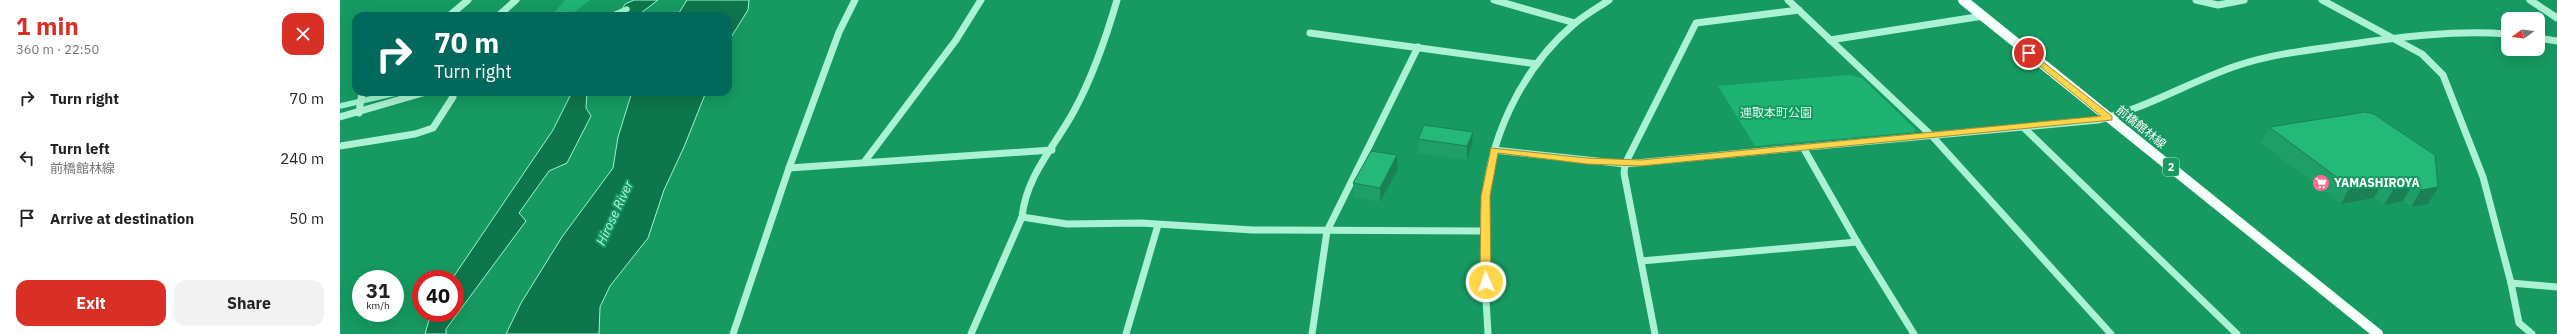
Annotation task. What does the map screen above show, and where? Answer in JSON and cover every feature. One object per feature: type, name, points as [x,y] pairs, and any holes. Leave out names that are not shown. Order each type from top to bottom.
[{"type":"main road","name":"前橋館林線","points":[[1963,0],[2378,334]]},
{"type":"street","points":[[454,12],[468,0]]},
{"type":"street","points":[[502,12],[516,0]]},
{"type":"street","points":[[734,334],[789,168],[839,32],[855,0]]},
{"type":"street","points":[[866,161],[956,40],[981,0]]},
{"type":"street","points":[[971,334],[1022,217],[1022,207],[1026,196],[1080,97],[1117,0]]},
{"type":"street","points":[[1494,0],[1575,23]]},
{"type":"street","points":[[1488,334],[1484,230],[1486,190],[1494,150],[1510,108],[1537,64],[1548,50],[1575,23],[1609,0]]},
{"type":"street","points":[[1788,0],[1932,136],[2112,334]]},
{"type":"street","points":[[2196,0],[2218,5],[2244,0]]},
{"type":"street","points":[[2322,0],[2422,54],[2443,75],[2484,177],[2511,282],[2519,323],[2532,334]]},
{"type":"street","points":[[2530,0],[2557,18]]},
{"type":"street","points":[[1654,334],[1624,173],[1625,164],[1696,23],[1799,10]]},
{"type":"street","points":[[1830,40],[1983,16]]},
{"type":"street","points":[[1494,150],[1625,164],[1804,149],[2109,118],[2130,111],[2234,67],[2267,56],[2393,38],[2479,30],[2501,33]]},
{"type":"street","points":[[1310,33],[1537,64]]},
{"type":"street","points":[[2545,39],[2557,42]]},
{"type":"street","points":[[1312,334],[1324,241],[1327,231],[1418,47]]},
{"type":"street","points":[[358,111],[361,96]]},
{"type":"street","points":[[340,118],[358,111],[412,96]]},
{"type":"street","points":[[340,146],[415,134],[433,128],[453,96]]},
{"type":"street","points":[[2023,127],[2237,334]]},
{"type":"street","points":[[1804,149],[1857,242],[1914,334]]},
{"type":"street","points":[[789,168],[866,161],[1052,150]]},
{"type":"street","points":[[1022,217],[1067,224],[1158,225],[1327,231],[1484,230]]},
{"type":"street","points":[[1126,334],[1158,225]]},
{"type":"street","points":[[1641,261],[1656,262],[1857,242]]},
{"type":"street","points":[[2511,282],[2557,287]]},
{"type":"green space","points":[[565,0],[590,0],[574,12],[554,12]]},
{"type":"green space","name":"連取本町公園","points":[[1850,75],[1862,78],[1915,129],[1915,132],[1755,146],[1718,86]]},
{"type":"water","points":[[634,0],[658,0],[642,12],[621,12],[625,4]]},
{"type":"water","points":[[687,0],[749,0],[748,10],[732,36],[732,12],[680,12]]},
{"type":"water","points":[[570,96],[587,96],[586,108],[591,116],[567,163],[549,171],[519,213],[526,221],[464,305],[464,270],[458,270],[553,130]]},
{"type":"water","name":"Hirose River","points":[[631,96],[704,96],[684,147],[664,190],[648,238],[610,286],[600,307],[599,334],[506,334],[521,303],[562,237],[613,168],[618,137]]},
{"type":"water","points":[[428,322],[451,322],[446,329],[446,334],[425,334]]},
{"type":"building","points":[[2365,112],[2374,114],[2435,155],[2438,187],[2421,190],[2413,184],[2394,188],[2384,181],[2350,187],[2269,127]]},
{"type":"building","points":[[1424,125],[1473,132],[1467,146],[1418,139]]},
{"type":"building","points":[[1371,151],[1397,155],[1380,188],[1353,183]]},
{"type":"waterway","points":[[620,12],[627,9]]},
{"type":"waterway","points":[[340,106],[383,96]]},
{"type":"place","name":"YAMASHIROYA","points":[[2321,183]]},
{"type":"route","points":[[1486,282],[1484,230],[1485,196],[1494,150],[1625,164],[1804,149],[2109,118],[2029,53]]}]
